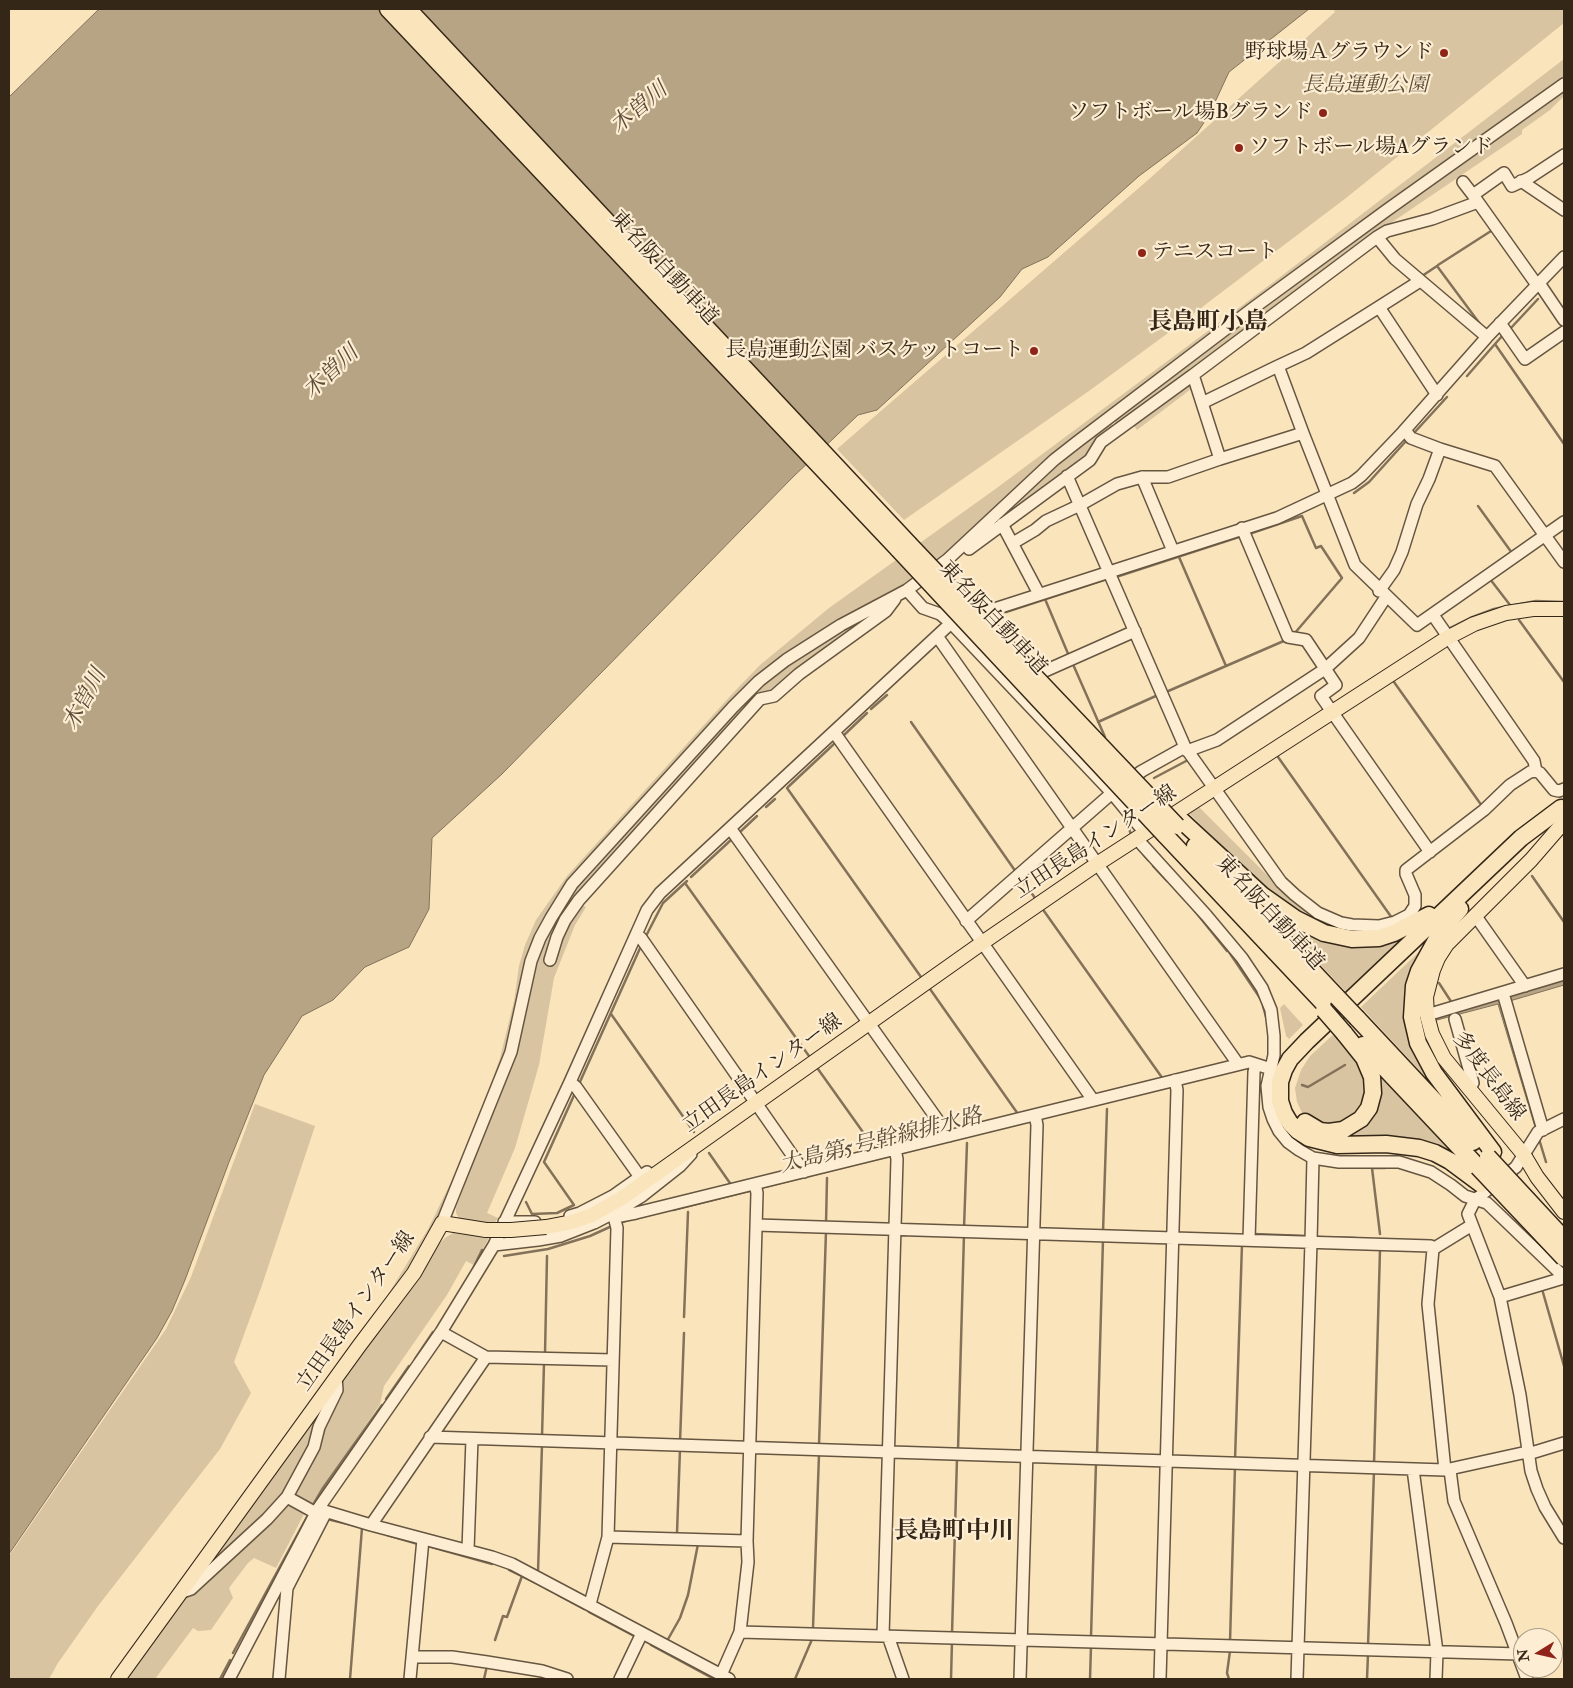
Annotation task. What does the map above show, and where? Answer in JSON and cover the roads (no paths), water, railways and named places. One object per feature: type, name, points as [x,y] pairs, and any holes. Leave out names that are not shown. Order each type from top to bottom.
[{"type":"highway","name":"東名阪自動車道","points":[[388,9],[1175,827],[1219,893],[1237,916],[1329,1005]]},
{"type":"highway","name":"東名阪自動車道","points":[[408,9],[990,631],[1104,749],[1175,827],[1329,1005]]},
{"type":"highway","points":[[1349,1026],[1356,1046],[1369,1068],[1374,1085],[1372,1100],[1366,1114],[1350,1127],[1337,1132],[1320,1131],[1306,1123],[1293,1108],[1290,1084],[1296,1067],[1319,1041],[1463,908],[1563,811]]},
{"type":"highway","points":[[1175,827],[1262,895],[1296,919],[1324,933],[1352,939],[1379,938],[1463,908]]},
{"type":"highway","points":[[1463,908],[1440,933],[1419,971],[1414,986],[1412,1017],[1418,1044],[1486,1158],[1564,1258]]},
{"type":"highway","points":[[1463,908],[1297,1050],[1284,1070],[1280,1082],[1280,1101],[1290,1123],[1298,1132],[1322,1143],[1337,1145],[1386,1144],[1420,1148],[1435,1153],[1450,1162],[1481,1184],[1564,1272]]},
{"type":"highway","points":[[1329,1005],[1486,1158],[1564,1239]]},
{"type":"highway","points":[[1486,1158],[1513,1176],[1564,1232]]},
{"type":"main road","name":"立田長島インター線","points":[[118,1679],[414,1272],[442,1223],[486,1230],[546,1227],[560,1225],[585,1217],[614,1202],[1097,864],[1447,638],[1474,624],[1506,613],[1533,609],[1564,609]]},
{"type":"main road","name":"多度長島線","points":[[1463,908],[1447,944],[1438,958],[1429,982],[1426,997],[1427,1015],[1432,1034],[1444,1058],[1524,1156],[1537,1177],[1563,1210]]},
{"type":"street","points":[[442,1223],[510,1052],[526,980],[540,938],[572,884],[733,707],[759,681],[786,660],[813,642],[903,592],[947,560],[1054,460],[1077,442],[1252,308],[1564,84]]},
{"type":"street","points":[[947,560],[964,553],[1090,460],[1102,442],[1194,375],[1377,236],[1387,230],[1432,219],[1476,199],[1504,173],[1512,186],[1529,178],[1564,155]]},
{"type":"street","points":[[1521,181],[1564,210]]},
{"type":"street","points":[[1463,182],[1564,318]]},
{"type":"street","points":[[1377,236],[1395,259],[1487,337]]},
{"type":"street","points":[[229,1679],[320,1511],[441,1332],[494,1245],[647,910],[660,894],[951,623],[1277,518],[1352,483],[1405,430],[1487,337],[1564,257]]},
{"type":"street","points":[[1202,403],[1306,354],[1420,281]]},
{"type":"street","points":[[1379,307],[1437,395]]},
{"type":"street","points":[[1500,323],[1525,359],[1564,332]]},
{"type":"street","points":[[1278,366],[1328,494],[1342,536],[1355,565],[1417,625],[1433,616],[1564,522]]},
{"type":"street","points":[[1194,375],[1220,460]]},
{"type":"street","points":[[1405,430],[1411,438],[1494,466],[1564,562]]},
{"type":"street","points":[[1013,543],[1046,521],[1080,505],[1117,484],[1142,477],[1168,477],[1303,433]]},
{"type":"street","points":[[966,921],[1112,793],[1142,771],[1186,749],[1217,740],[1325,669],[1359,638],[1383,594],[1402,552],[1417,504],[1440,449]]},
{"type":"street","points":[[1067,476],[1186,749],[1282,882],[1294,895],[1318,913],[1341,922],[1364,926],[1379,926],[1395,922],[1409,915],[1415,906],[1415,901],[1406,870],[1484,810],[1510,785],[1530,772],[1536,771],[1540,773],[1554,790],[1558,791],[1564,788]]},
{"type":"street","points":[[1142,477],[1173,551]]},
{"type":"street","points":[[1002,524],[1039,594]]},
{"type":"street","points":[[1242,528],[1288,637],[1306,640],[1336,685],[1321,696],[1331,713],[1430,852]]},
{"type":"street","points":[[903,592],[923,608],[940,614],[951,623],[1112,793],[1141,836],[1242,958],[1262,988],[1269,1004],[1274,1026],[1274,1050],[1267,1096],[1273,1119],[1279,1131],[1288,1142],[1313,1158],[1339,1162],[1399,1162],[1431,1172],[1464,1196],[1488,1203],[1564,1272],[1560,1279],[1500,1297]]},
{"type":"street","points":[[550,960],[557,937],[565,920],[579,900],[760,699],[774,696],[798,674],[886,611],[903,592]]},
{"type":"street","points":[[1433,616],[1534,761],[1536,771]]},
{"type":"street","points":[[1010,686],[1135,631]]},
{"type":"street","points":[[937,636],[1238,1064]]},
{"type":"street","points":[[834,732],[1093,1100]]},
{"type":"street","points":[[730,828],[949,1136]]},
{"type":"street","points":[[1463,908],[1525,986]]},
{"type":"street","points":[[637,935],[641,938],[804,1172]]},
{"type":"street","points":[[1427,1015],[1504,997],[1525,986],[1564,977]]},
{"type":"street","points":[[1504,997],[1543,1130]]},
{"type":"street","points":[[1455,1019],[1473,1084],[1468,1088]]},
{"type":"street","points":[[494,1245],[561,1236],[594,1223],[756,1187],[804,1172],[896,1153],[949,1136],[1036,1119],[1093,1100],[1176,1084],[1238,1064],[1249,1062],[1255,1068],[1271,1069]]},
{"type":"street","points":[[1249,1236],[1255,1068]]},
{"type":"street","points":[[570,1082],[576,1087],[640,1177]]},
{"type":"street","points":[[1160,1679],[1176,1084]]},
{"type":"street","points":[[1020,1679],[1036,1119]]},
{"type":"street","points":[[1564,1119],[1538,1132],[1516,1167],[1475,1200],[1468,1214],[1500,1297],[1520,1395],[1528,1453],[1537,1489],[1545,1507],[1564,1538]]},
{"type":"street","points":[[504,1222],[534,1222],[558,1219],[580,1212],[613,1196],[697,1140],[709,1136]]},
{"type":"street","points":[[590,1604],[608,1536],[615,1219],[680,1166],[709,1136]]},
{"type":"street","points":[[896,1153],[885,1636],[903,1679]]},
{"type":"street","points":[[1297,1679],[1313,1158]]},
{"type":"street","points":[[287,1497],[320,1511],[468,1550],[512,1564],[725,1677],[740,1632],[748,1562],[756,1187]]},
{"type":"street","points":[[756,1225],[1173,1238],[1249,1236],[1431,1246],[1434,1249]]},
{"type":"street","points":[[1434,1249],[1472,1225]]},
{"type":"street","points":[[1434,1249],[1428,1304],[1447,1470],[1454,1501],[1513,1640]]},
{"type":"street","points":[[441,1332],[486,1357],[613,1360]]},
{"type":"street","points":[[371,1525],[486,1357]]},
{"type":"street","points":[[182,1592],[191,1589],[260,1525],[287,1497],[314,1447],[319,1427],[336,1390],[336,1378]]},
{"type":"street","points":[[430,1438],[1447,1470],[1528,1453],[1564,1443]]},
{"type":"street","points":[[468,1550],[472,1439]]},
{"type":"street","points":[[1413,1469],[1437,1652],[1436,1679]]},
{"type":"street","points":[[279,1679],[287,1588],[320,1511]]},
{"type":"street","points":[[608,1536],[747,1541]]},
{"type":"street","points":[[410,1679],[423,1539]]},
{"type":"street","points":[[740,1632],[1513,1654]]},
{"type":"street","points":[[620,1679],[642,1634]]},
{"type":"street","points":[[412,1657],[452,1657],[542,1671],[567,1679]]},
{"type":"water","name":"木曽川","points":[[99,9],[1309,9],[1229,72],[1209,115],[1197,133],[1139,176],[1048,257],[1022,269],[1000,297],[877,410],[858,415],[793,477],[502,774],[432,838],[429,909],[409,947],[365,967],[333,1000],[302,1016],[264,1075],[172,1311],[157,1338],[9,1554],[9,97]]},
{"type":"water","points":[[1564,978],[1564,985],[1503,1003],[1539,1126],[1535,1127],[1498,1004],[1437,1020],[1437,1016]]},
{"type":"waterway","points":[[1438,265],[1491,231]]},
{"type":"waterway","points":[[1422,276],[1437,266],[1480,324]]},
{"type":"waterway","points":[[1510,329],[1538,299]]},
{"type":"waterway","points":[[1495,344],[1503,335]]},
{"type":"waterway","points":[[1467,376],[1495,344],[1564,444]]},
{"type":"waterway","points":[[1414,433],[1447,397]]},
{"type":"waterway","points":[[1354,493],[1369,482],[1406,441]]},
{"type":"waterway","points":[[1478,506],[1512,553]]},
{"type":"waterway","points":[[1249,534],[1302,516]]},
{"type":"waterway","points":[[1294,634],[1342,578],[1321,546],[1316,548],[1302,516]]},
{"type":"waterway","points":[[1116,577],[1242,536]]},
{"type":"waterway","points":[[1179,557],[1226,666]]},
{"type":"waterway","points":[[1006,612],[1107,579]]},
{"type":"waterway","points":[[1490,579],[1510,605]]},
{"type":"waterway","points":[[1045,599],[1069,656]]},
{"type":"waterway","points":[[1448,629],[1494,609],[1536,601],[1564,602]]},
{"type":"waterway","points":[[1519,620],[1564,682]]},
{"type":"waterway","points":[[1166,692],[1286,640]]},
{"type":"waterway","points":[[1072,662],[1105,737]]},
{"type":"waterway","points":[[1394,682],[1482,806]]},
{"type":"waterway","points":[[871,709],[887,695]]},
{"type":"waterway","points":[[1098,722],[1158,695]]},
{"type":"waterway","points":[[843,736],[867,713]]},
{"type":"waterway","points":[[911,722],[1016,872]]},
{"type":"waterway","points":[[788,787],[835,743]]},
{"type":"waterway","points":[[1278,757],[1392,918]]},
{"type":"waterway","points":[[1154,778],[1188,760]]},
{"type":"waterway","points":[[787,788],[921,977]]},
{"type":"waterway","points":[[766,807],[775,799]]},
{"type":"waterway","points":[[1123,814],[1131,834]]},
{"type":"waterway","points":[[741,831],[757,816]]},
{"type":"waterway","points":[[691,877],[732,839]]},
{"type":"waterway","points":[[1143,854],[1148,860]]},
{"type":"waterway","points":[[1153,866],[1167,881]]},
{"type":"waterway","points":[[1532,876],[1564,922]]},
{"type":"waterway","points":[[1021,878],[1035,898]]},
{"type":"waterway","points":[[646,936],[663,903],[687,881]]},
{"type":"waterway","points":[[685,883],[809,1056]]},
{"type":"waterway","points":[[1194,910],[1227,951]]},
{"type":"waterway","points":[[1044,911],[1163,1079]]},
{"type":"waterway","points":[[579,1084],[641,946]]},
{"type":"waterway","points":[[1229,952],[1260,998]]},
{"type":"waterway","points":[[1439,983],[1452,1003]]},
{"type":"waterway","points":[[930,989],[1018,1114]]},
{"type":"waterway","points":[[1263,1006],[1266,1017]]},
{"type":"waterway","points":[[611,1014],[694,1132]]},
{"type":"waterway","name":"大島第5号幹線排水路","points":[[1302,1085],[1308,1087],[1345,1065]]},
{"type":"waterway","points":[[818,1069],[875,1149]]},
{"type":"waterway","points":[[526,1202],[532,1214],[557,1213],[574,1205],[544,1162],[575,1093]]},
{"type":"waterway","points":[[1103,1232],[1107,1109]]},
{"type":"waterway","points":[[1539,1139],[1546,1162]]},
{"type":"waterway","points":[[964,1228],[967,1143]]},
{"type":"waterway","points":[[709,1153],[732,1186]]},
{"type":"waterway","name":"大島第5号幹線排水路","points":[[760,1188],[893,1155]]},
{"type":"waterway","points":[[1380,1234],[1372,1168],[1385,1168]]},
{"type":"waterway","points":[[826,1224],[827,1178]]},
{"type":"waterway","name":"大島第5号幹線排水路","points":[[673,1210],[753,1190]]},
{"type":"waterway","points":[[684,1317],[688,1212]]},
{"type":"waterway","name":"大島第5号幹線排水路","points":[[620,1223],[631,1219]]},
{"type":"waterway","name":"大島第5号幹線排水路","points":[[504,1256],[548,1249],[590,1236],[612,1226]]},
{"type":"waterway","points":[[819,1445],[826,1231]]},
{"type":"waterway","points":[[958,1450],[964,1234]]},
{"type":"waterway","points":[[1253,1234],[1307,1236]]},
{"type":"waterway","points":[[1315,1237],[1355,1238]]},
{"type":"waterway","points":[[1097,1455],[1103,1239]]},
{"type":"waterway","points":[[1235,1460],[1242,1244]]},
{"type":"waterway","points":[[470,1275],[482,1250]]},
{"type":"waterway","points":[[1374,1464],[1380,1250]]},
{"type":"waterway","points":[[545,1354],[547,1256]]},
{"type":"waterway","points":[[1542,1289],[1564,1366]]},
{"type":"waterway","points":[[415,1359],[433,1332]]},
{"type":"waterway","points":[[680,1442],[684,1333]]},
{"type":"waterway","points":[[542,1437],[544,1363]]},
{"type":"waterway","points":[[386,1399],[409,1366]]},
{"type":"waterway","points":[[313,1505],[382,1405]]},
{"type":"waterway","points":[[538,1572],[542,1445]]},
{"type":"waterway","points":[[677,1533],[680,1449]]},
{"type":"waterway","points":[[813,1628],[819,1454]]},
{"type":"waterway","points":[[952,1634],[957,1458]]},
{"type":"waterway","points":[[1091,1637],[1096,1462]]},
{"type":"waterway","points":[[1230,1642],[1235,1466]]},
{"type":"waterway","points":[[1368,1646],[1374,1471]]},
{"type":"waterway","points":[[233,1653],[308,1515]]},
{"type":"waterway","points":[[327,1519],[360,1527]]},
{"type":"waterway","points":[[350,1679],[362,1528]]},
{"type":"waterway","points":[[387,1535],[418,1544]]},
{"type":"waterway","points":[[667,1641],[680,1618],[688,1595],[698,1544]]},
{"type":"waterway","points":[[428,1546],[492,1564]]},
{"type":"waterway","points":[[509,1570],[542,1586]]},
{"type":"waterway","points":[[495,1640],[503,1616],[507,1617],[522,1576]]},
{"type":"waterway","points":[[547,1589],[553,1592]]},
{"type":"waterway","points":[[558,1595],[584,1609]]},
{"type":"waterway","points":[[589,1612],[636,1637]]},
{"type":"waterway","points":[[795,1679],[813,1637]]},
{"type":"waterway","points":[[951,1679],[952,1641]]},
{"type":"waterway","points":[[651,1645],[712,1678]]},
{"type":"waterway","points":[[1090,1679],[1091,1646]]},
{"type":"waterway","points":[[1229,1679],[1227,1673],[1230,1651]]},
{"type":"waterway","points":[[1367,1679],[1368,1654]]},
{"type":"waterway","points":[[220,1679],[230,1660]]},
{"type":"waterway","points":[[484,1679],[487,1666]]},
{"type":"place","name":"野球場Ａグラウンド","points":[[1444,53]]},
{"type":"place","name":"ソフトボール場Bグランド","points":[[1323,113]]},
{"type":"place","name":"ソフトボール場Aグランド","points":[[1239,148]]},
{"type":"place","name":"テニスコート","points":[[1142,253]]},
{"type":"place","name":"長島運動公園 バスケットコート","points":[[1034,351]]},
{"type":"district","name":"長島町小島","points":[[1208,324]]},
{"type":"district","name":"長島町中川","points":[[954,1533]]},
{"type":"park label","name":"長島運動公園","points":[[1365,86]]}]
